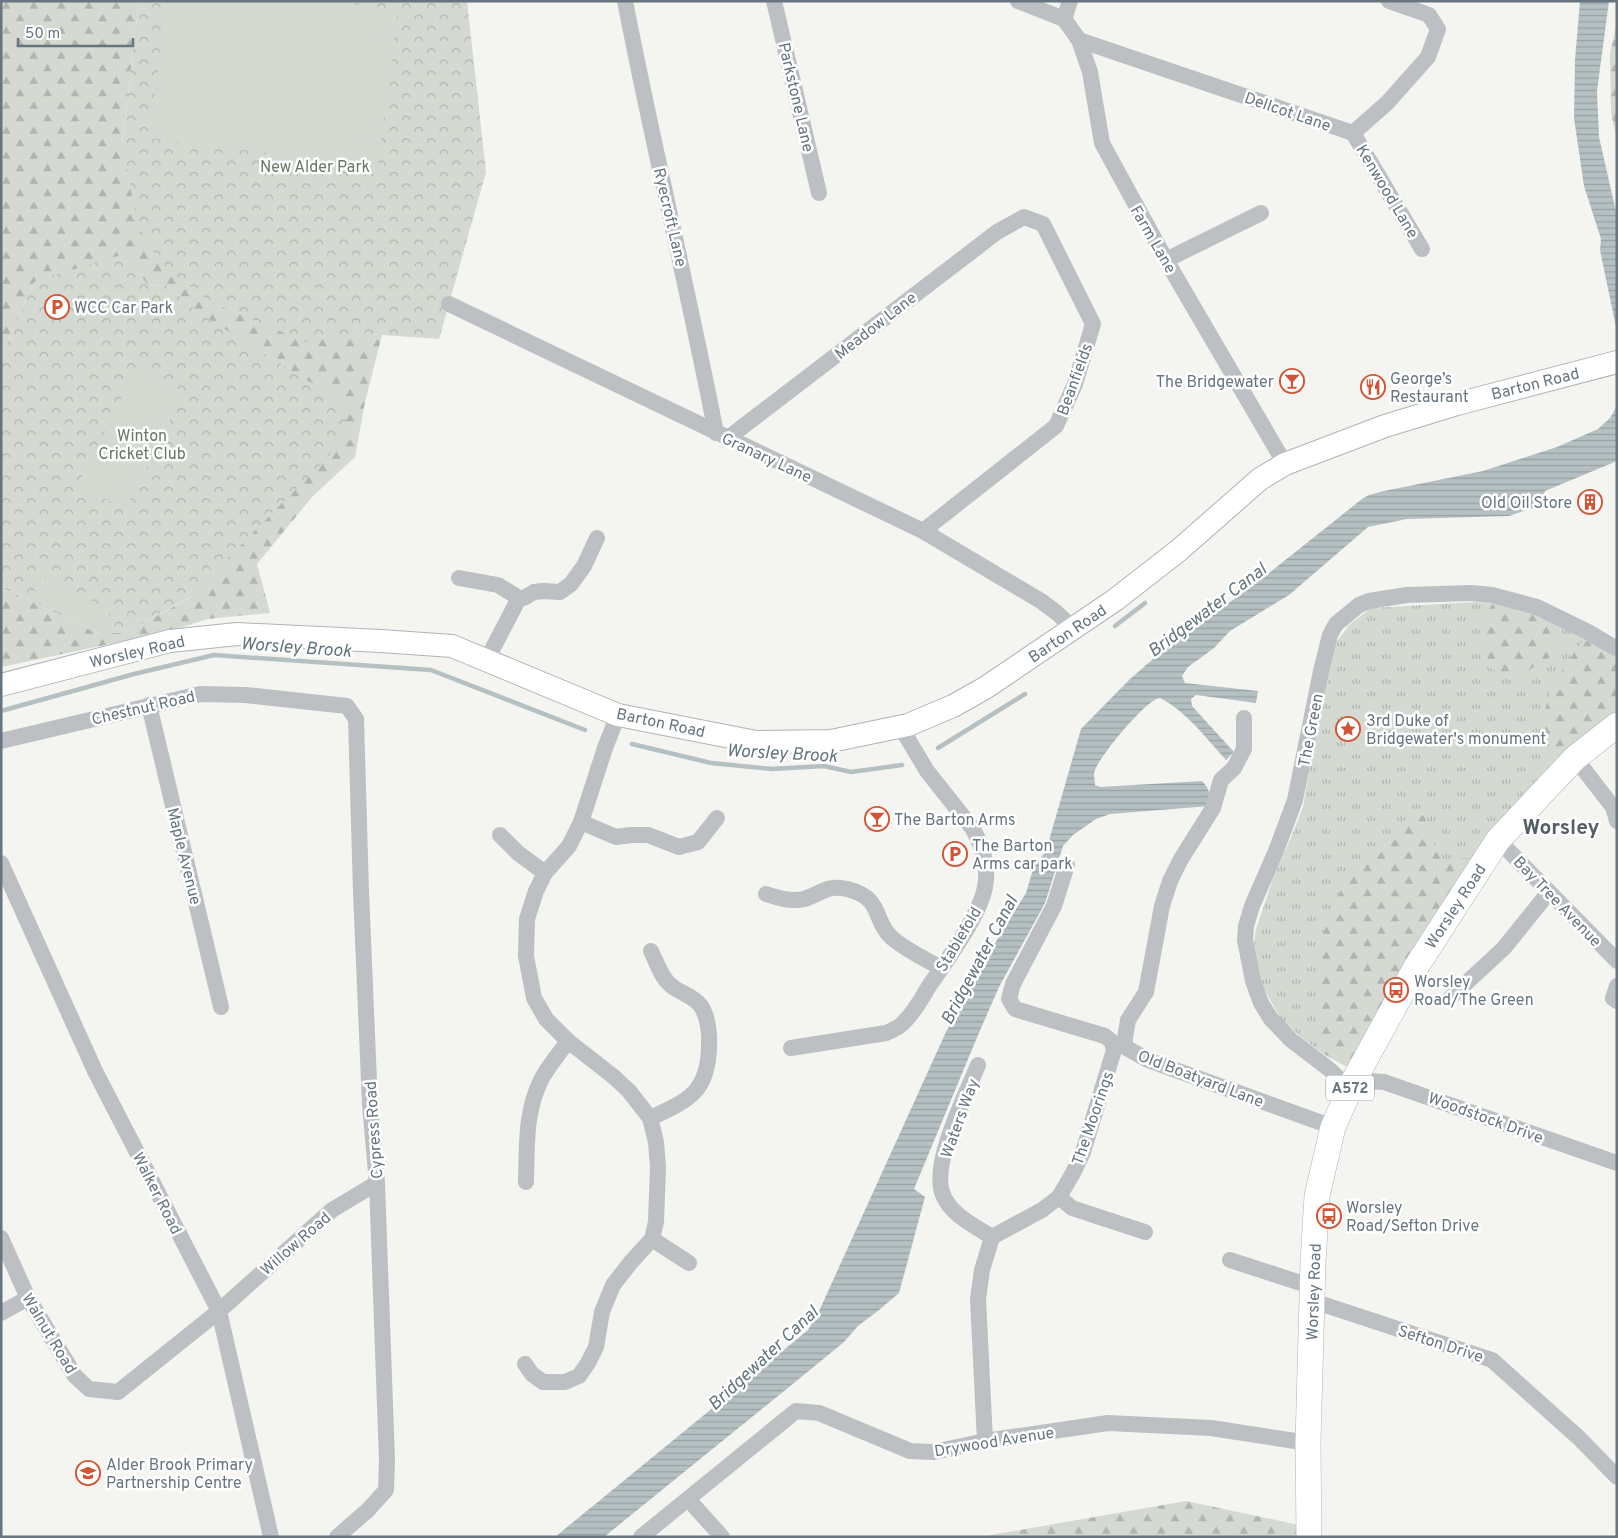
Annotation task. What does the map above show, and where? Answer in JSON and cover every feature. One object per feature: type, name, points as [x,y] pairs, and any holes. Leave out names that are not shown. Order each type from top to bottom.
[{"type":"main road","name":"Barton Road","points":[[486,659],[618,714],[756,742],[832,741],[900,726],[953,706],[985,688],[1074,629],[1151,572],[1260,479],[1284,464],[1385,426],[1450,406],[1614,363]]},
{"type":"main road","name":"Worsley Road","points":[[1,685],[170,641],[237,634],[452,646],[486,659]]},
{"type":"main road","name":"Worsley Road","points":[[1309,1537],[1308,1443],[1317,1196],[1333,1127],[1352,1084],[1416,967],[1498,840],[1575,758],[1617,725]]},
{"type":"street","name":"Ryecroft Lane","points":[[625,1],[642,87],[694,321],[722,436]]},
{"type":"street","name":"Parkstone Lane","points":[[774,1],[819,193]]},
{"type":"street","points":[[1018,1],[1064,19],[1070,1]]},
{"type":"street","name":"Dellcot Lane","points":[[1079,40],[1353,133],[1387,103],[1428,57],[1438,29],[1429,15],[1389,1]]},
{"type":"street","name":"Farm Lane","points":[[1064,19],[1079,40],[1090,72],[1102,143],[1121,181],[1284,464]]},
{"type":"street","name":"Kenwood Lane","points":[[1353,133],[1422,249]]},
{"type":"street","points":[[1166,260],[1261,213]]},
{"type":"street","name":"Meadow Lane","points":[[722,436],[997,232],[1024,217]]},
{"type":"street","name":"Beanfields","points":[[922,531],[1056,426],[1075,384],[1094,324],[1043,224],[1024,217]]},
{"type":"street","name":"Granary Lane","points":[[449,304],[922,531],[1041,601],[1074,629]]},
{"type":"street","points":[[458,578],[498,585],[519,598],[524,598],[534,592],[560,592],[571,584],[584,566],[597,538]]},
{"type":"street","name":"The Green","points":[[1352,1084],[1290,1040],[1271,1019],[1261,1003],[1245,940],[1246,926],[1252,906],[1276,851],[1295,800],[1321,672],[1330,635],[1336,624],[1359,605],[1369,601],[1407,595],[1471,593],[1492,595],[1537,607],[1617,649]]},
{"type":"street","points":[[486,659],[519,598]]},
{"type":"street","name":"Chestnut Road","points":[[1,741],[200,694],[246,695],[347,706]]},
{"type":"street","name":"Maple Avenue","points":[[148,705],[221,1007]]},
{"type":"street","name":"Cypress Road","points":[[337,1537],[368,1510],[386,1490],[387,1461],[377,1183],[370,1105],[361,892],[356,720],[347,706]]},
{"type":"street","points":[[525,1364],[532,1374],[543,1382],[565,1382],[579,1376],[588,1364],[596,1347],[602,1312],[613,1285],[630,1262],[652,1239],[656,1222],[658,1167],[656,1142],[650,1118],[629,1091],[614,1077],[568,1042],[546,1019],[534,998],[526,956],[527,919],[536,891],[545,873],[569,846],[581,822],[618,714]]},
{"type":"street","name":"Old Boatyard Lane","points":[[1244,718],[1244,749],[1234,768],[1221,780],[1213,808],[1181,859],[1170,881],[1162,906],[1146,992],[1128,1020],[1125,1038],[1126,1047],[1148,1060],[1333,1127]]},
{"type":"street","name":"Stablefold","points":[[791,1048],[886,1033],[898,1028],[906,1020],[941,968],[971,921],[982,898],[985,887],[985,856],[973,829],[927,771],[900,726]]},
{"type":"street","points":[[1575,758],[1612,807],[1617,821]]},
{"type":"street","points":[[581,822],[616,837],[648,835],[678,848],[698,842],[717,818]]},
{"type":"street","points":[[500,835],[545,873]]},
{"type":"street","name":"Bay Tree Avenue","points":[[1498,840],[1617,961]]},
{"type":"street","name":"Walker Road","points":[[1,863],[95,1072],[219,1311],[271,1537]]},
{"type":"street","name":"The Moorings","points":[[992,1236],[1042,1210],[1058,1196],[1074,1173],[1083,1152],[1114,1050],[1112,1042],[1105,1036],[1015,1010],[1009,999],[1013,984],[1054,906],[1067,865]]},
{"type":"street","points":[[766,894],[783,900],[793,900],[809,897],[829,888],[847,889],[856,892],[863,895],[875,906],[886,932],[891,937],[941,968]]},
{"type":"street","points":[[1450,997],[1504,948],[1549,892]]},
{"type":"street","points":[[650,1118],[674,1108],[696,1092],[705,1076],[709,1061],[710,1036],[702,1008],[693,997],[675,988],[663,978],[652,951]]},
{"type":"street","points":[[1617,986],[1613,998],[1617,1001]]},
{"type":"street","points":[[526,1182],[527,1130],[531,1103],[542,1078],[568,1042]]},
{"type":"street","name":"Waters Way","points":[[978,1065],[946,1144],[940,1172],[942,1195],[954,1212],[992,1236]]},
{"type":"street","name":"Woodstock Drive","points":[[1352,1084],[1384,1082],[1617,1163]]},
{"type":"street","name":"Willow Road","points":[[219,1311],[332,1210],[377,1183]]},
{"type":"street","points":[[1058,1196],[1072,1208],[1145,1232]]},
{"type":"street","points":[[985,1441],[978,1299],[982,1270],[992,1236]]},
{"type":"street","name":"Walnut Road","points":[[1,1238],[28,1298],[75,1376],[90,1389],[118,1392],[219,1311]]},
{"type":"street","points":[[652,1239],[689,1263]]},
{"type":"street","name":"Sefton Drive","points":[[1230,1260],[1313,1294],[1492,1360],[1579,1438],[1617,1478]]},
{"type":"street","points":[[1,1314],[28,1298]]},
{"type":"street","name":"Drywood Avenue","points":[[641,1537],[796,1412],[819,1412],[910,1451],[934,1452],[985,1441],[1108,1423],[1210,1428],[1308,1443]]},
{"type":"street","points":[[688,1499],[722,1537]]},
{"type":"green space","points":[[1,1],[139,1],[122,143],[354,333],[382,335],[365,402],[355,457],[312,497],[257,564],[270,613],[208,619],[167,632],[1,667],[1,587],[97,633],[124,633],[190,598],[202,315],[166,285],[149,286],[35,281],[1,356]]},
{"type":"green space","name":"New Alder Park","points":[[139,1],[467,1],[486,172],[439,339],[354,333],[306,342],[212,303],[163,267],[138,227],[122,143]]},
{"type":"green space","points":[[167,1],[329,1],[398,10],[378,167],[149,138]]},
{"type":"green space","points":[[1617,19],[1617,142],[1611,112],[1610,54]]},
{"type":"green space","name":"Winton Cricket Club","points":[[124,254],[149,286],[166,285],[202,315],[347,405],[345,439],[189,598],[124,633],[97,633],[1,587],[1,356],[35,281]]},
{"type":"green space","points":[[136,369],[184,392],[126,509],[78,485]]},
{"type":"green space","points":[[42,576],[111,610],[100,633],[31,598]]},
{"type":"green space","points":[[1476,602],[1500,604],[1548,620],[1599,647],[1617,659],[1572,751],[1349,1068],[1325,1055],[1281,1019],[1264,989],[1256,965],[1254,942],[1256,929],[1273,879],[1303,807],[1316,730],[1334,645],[1350,624],[1371,608]]},
{"type":"green space","points":[[1493,603],[1528,611],[1557,625],[1557,642],[1550,657],[1526,672],[1501,674],[1488,666],[1486,648],[1487,612]]},
{"type":"green space","points":[[1584,639],[1617,659],[1617,716],[1556,767],[1545,733],[1545,711],[1552,688]]},
{"type":"green space","points":[[1411,813],[1424,816],[1432,833],[1436,852],[1444,859],[1477,858],[1349,1068],[1315,1048],[1321,944],[1329,911],[1344,885],[1383,851],[1400,825]]},
{"type":"green space","points":[[1186,1501],[1299,1525],[1300,1537],[980,1537]]},
{"type":"shaded area","points":[[1580,1],[1609,1],[1597,91],[1599,137],[1617,216],[1617,332],[1600,250],[1601,239],[1584,186],[1574,118],[1575,60]]},
{"type":"shaded area","points":[[1617,406],[1617,461],[1545,491],[1542,502],[1533,508],[1509,516],[1407,519],[1368,527],[1289,595],[1230,631],[1214,648],[1188,667],[1182,676],[1185,683],[1258,691],[1256,703],[1196,695],[1191,699],[1192,706],[1234,752],[1226,760],[1179,710],[1160,698],[1144,708],[1134,718],[1112,744],[1097,766],[1094,773],[1095,785],[1100,787],[1202,781],[1209,792],[1210,806],[1110,814],[1096,819],[1073,835],[1063,846],[1045,903],[999,987],[914,1189],[925,1197],[899,1293],[858,1326],[844,1342],[604,1537],[555,1537],[808,1330],[820,1309],[946,1032],[998,938],[1026,893],[1034,866],[1046,851],[1081,729],[1130,679],[1160,653],[1259,581],[1362,499],[1384,491],[1483,471],[1557,447],[1598,429],[1610,418]]},
{"type":"waterway","points":[[1115,626],[1145,603]]},
{"type":"waterway","name":"Worsley Brook","points":[[1,711],[134,674],[214,655],[431,670],[585,730]]},
{"type":"waterway","name":"Worsley Brook","points":[[938,748],[1025,694]]},
{"type":"waterway","name":"Worsley Brook","points":[[632,744],[711,763],[772,769],[824,766],[851,772],[902,765]]},
{"type":"place","name":"WCC Car Park","points":[[57,307]]},
{"type":"place","name":"The Bridgewater","points":[[1292,381]]},
{"type":"place","name":"George’s Restaurant","points":[[1373,387]]},
{"type":"place","name":"Old Oil Store","points":[[1590,502]]},
{"type":"place","name":"3rd Duke of Bridgewater's monument","points":[[1348,729]]},
{"type":"place","name":"The Barton Arms","points":[[877,819]]},
{"type":"place","name":"The Barton Arms car park","points":[[955,854]]},
{"type":"place","name":"Worsley Road/The Green","points":[[1396,990]]},
{"type":"place","name":"Worsley Road/Sefton Drive","points":[[1329,1216]]},
{"type":"place","name":"Alder Brook Primary Partnership Centre","points":[[88,1473]]},
{"type":"district","name":"Worsley","points":[[1561,827]]},
{"type":"water label","name":"Bridgewater Canal","points":[[1207,610]]},
{"type":"water label","name":"Bridgewater Canal","points":[[979,960]]},
{"type":"water label","name":"Bridgewater Canal","points":[[763,1358]]}]
